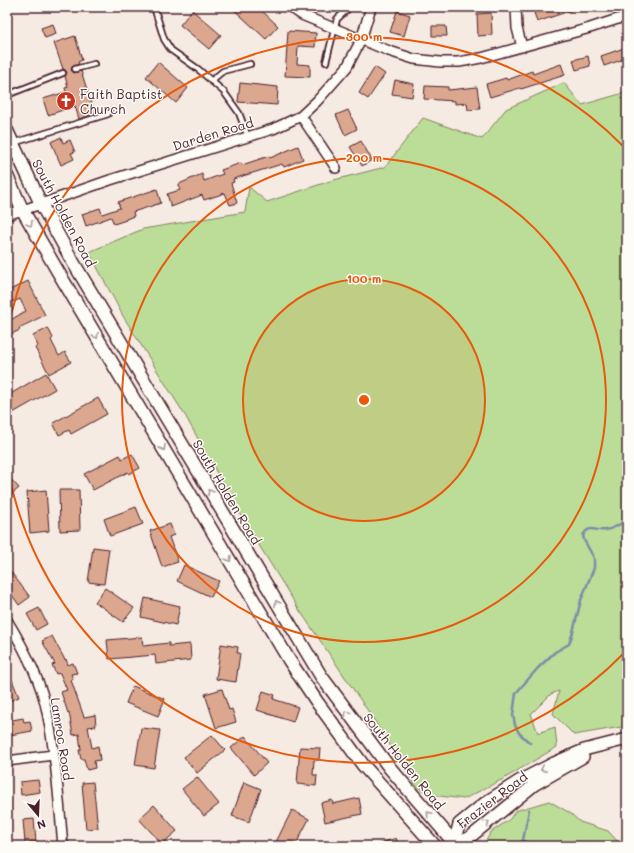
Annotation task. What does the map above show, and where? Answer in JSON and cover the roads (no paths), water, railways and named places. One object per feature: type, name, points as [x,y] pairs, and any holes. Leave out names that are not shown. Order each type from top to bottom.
[{"type":"main road","name":"South Holden Road","points":[[7,131],[41,204],[73,262],[321,676],[389,767],[454,845]]},
{"type":"main road","points":[[7,176],[22,209],[60,277],[289,660],[342,738],[363,765],[435,846]]},
{"type":"street","points":[[290,7],[302,15],[360,40],[414,59],[440,62],[459,62],[481,58],[627,16]]},
{"type":"street","name":"Darden Road","points":[[7,215],[110,180],[273,129],[301,116],[317,101],[347,66],[360,40],[371,7]]},
{"type":"street","points":[[516,7],[517,28],[522,47]]},
{"type":"street","points":[[301,116],[336,168]]},
{"type":"street","name":"Lamroc Road","points":[[7,620],[25,653],[38,682],[47,711],[54,755],[63,846]]},
{"type":"street","name":"Frazier Road","points":[[454,845],[459,824],[486,802],[519,781],[584,750],[627,739]]},
{"type":"street","name":"Frazier Road","points":[[454,845],[469,838],[534,785],[605,745]]},
{"type":"street","points":[[7,761],[54,755]]},
{"type":"lane","points":[[154,7],[164,39],[171,50],[198,69],[224,92],[239,113],[248,137]]},
{"type":"lane","points":[[326,62],[337,19],[350,7]]},
{"type":"lane","points":[[75,69],[94,64]]},
{"type":"lane","points":[[211,81],[223,71],[250,64]]},
{"type":"lane","points":[[7,95],[63,73]]},
{"type":"lane","points":[[12,143],[105,115],[108,114],[109,111]]},
{"type":"waterway","points":[[530,743],[519,733],[515,725],[513,715],[516,693],[538,668],[555,652],[569,644],[581,600],[594,568],[594,558],[584,540],[583,535],[590,529],[606,530],[622,523],[627,502]]},
{"type":"waterway","points":[[518,846],[523,840],[529,810]]},
{"type":"waterway","points":[[523,840],[530,846]]},
{"type":"place","name":"Faith Baptist Church","points":[[66,101]]}]
